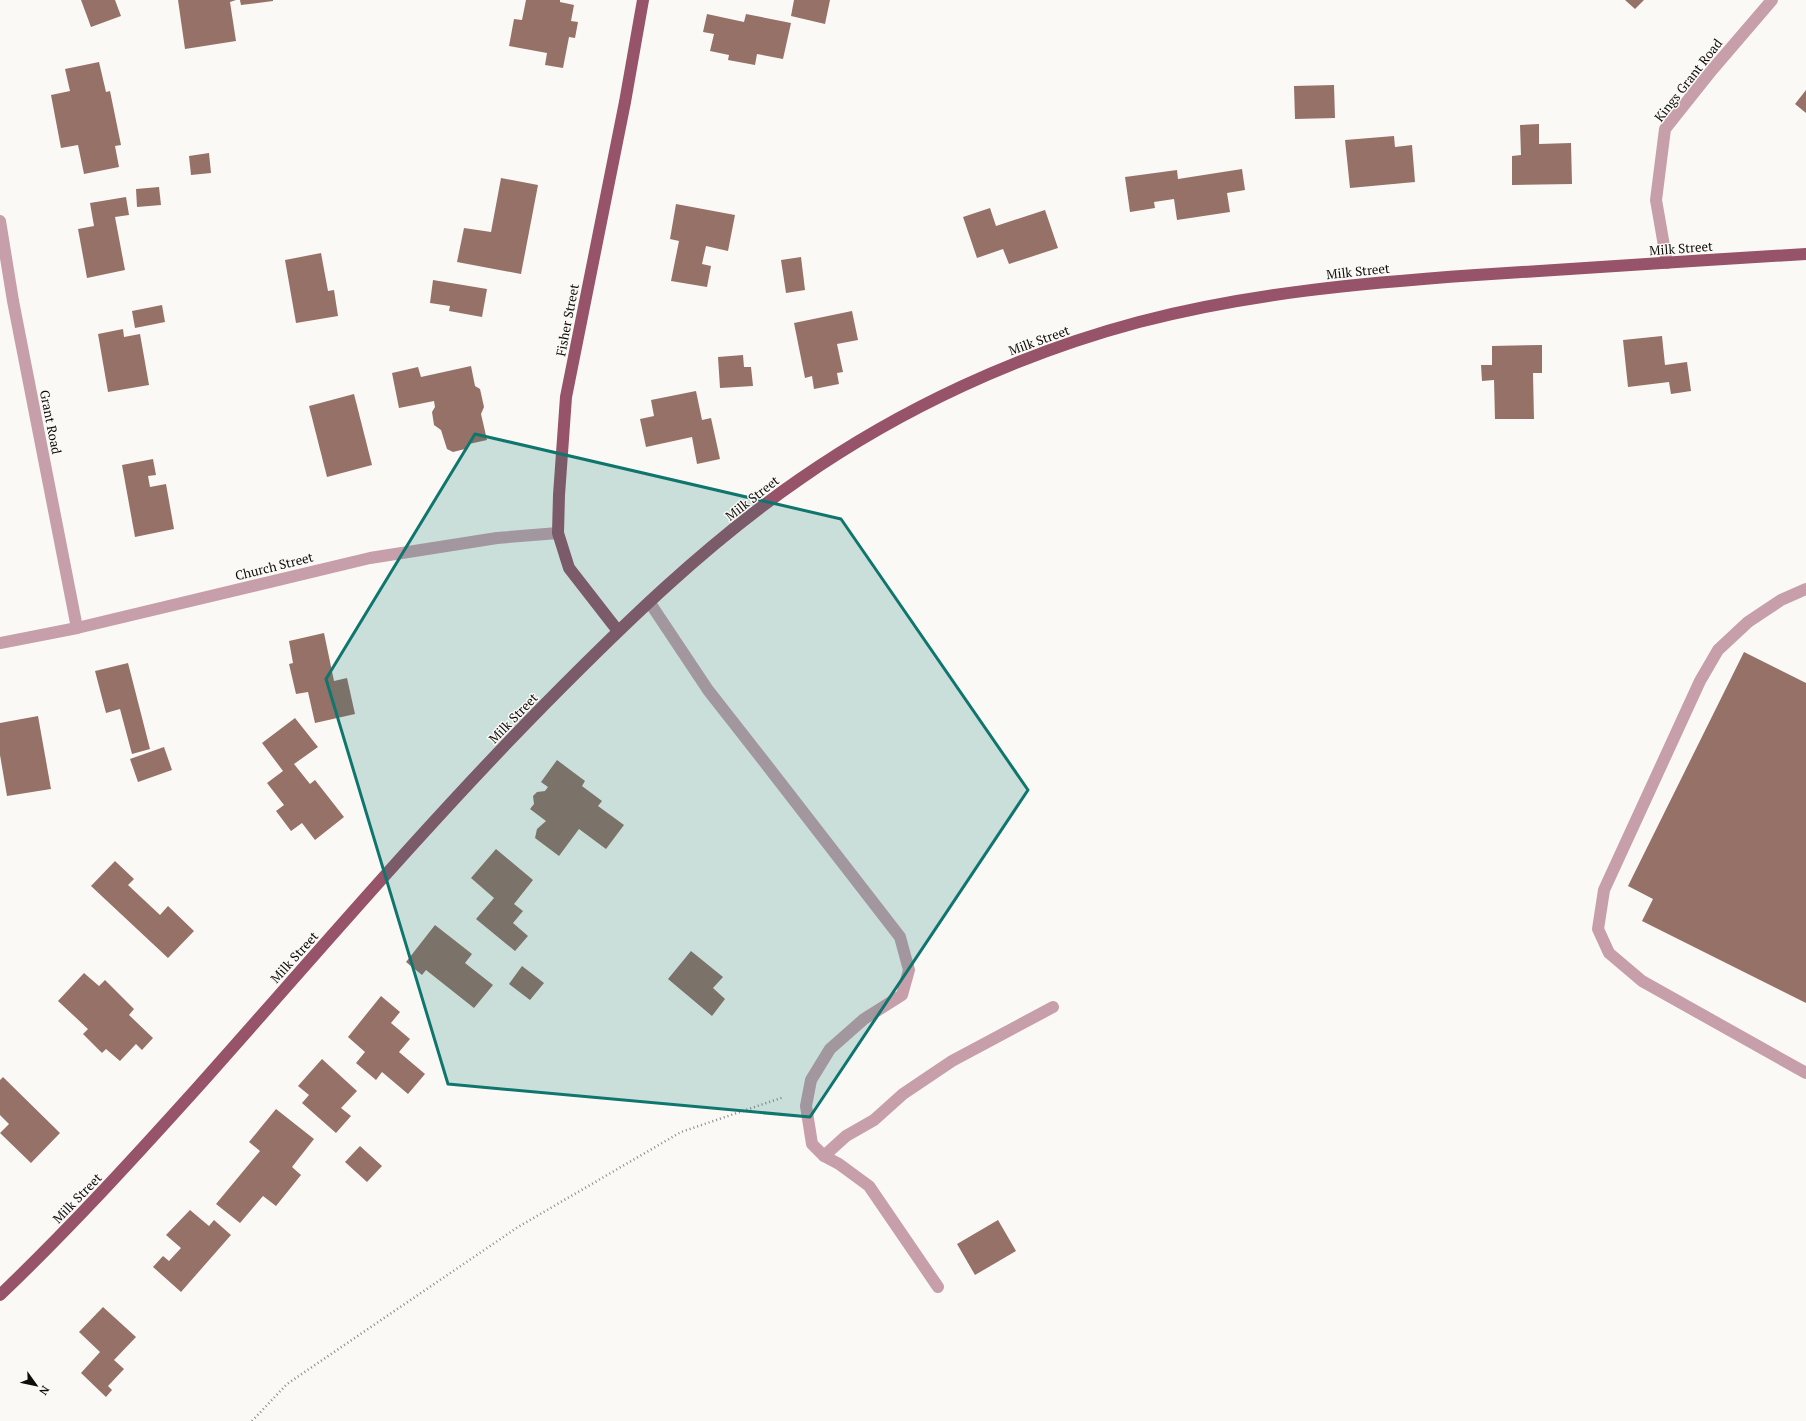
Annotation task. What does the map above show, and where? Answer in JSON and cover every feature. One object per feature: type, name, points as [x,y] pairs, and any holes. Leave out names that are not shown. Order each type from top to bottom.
[{"type":"main road","name":"Fisher Street","points":[[618,632],[569,568],[558,533],[559,483],[566,397],[625,102],[643,0]]},
{"type":"main road","name":"Milk Street","points":[[0,1295],[117,1177],[463,790],[520,730],[618,632],[682,572],[740,524],[800,479],[864,438],[929,402],[997,370],[1068,343],[1140,322],[1214,306],[1288,293],[1430,278],[1806,254]]},
{"type":"street","name":"Kings Grant Road","points":[[1667,263],[1656,200],[1665,129],[1712,70],[1772,0]]},
{"type":"street","name":"Grant Road","points":[[0,221],[13,300],[77,628]]},
{"type":"street","name":"Church Street","points":[[0,643],[77,628],[370,558],[496,538],[558,533]]},
{"type":"street","points":[[1806,589],[1781,600],[1748,622],[1718,650],[1700,681],[1604,890],[1598,929],[1609,953],[1642,981],[1806,1073]]},
{"type":"street","points":[[650,603],[708,690],[900,937],[909,970],[902,995],[864,1019],[830,1049],[811,1080],[806,1106],[812,1144],[824,1156],[839,1164],[869,1186],[938,1287]]},
{"type":"street","points":[[824,1156],[846,1136],[874,1120],[903,1094],[952,1061],[1053,1007]]},
{"type":"path","points":[[252,1421],[287,1384],[518,1226],[681,1132],[810,1088]]},
{"type":"highlighted area","points":[[475,434],[841,519],[1028,790],[810,1117],[448,1084],[326,679]]},
{"type":"building","points":[[81,0],[115,0],[121,16],[91,27]]},
{"type":"building","points":[[178,0],[236,0],[230,2],[236,41],[185,49]]},
{"type":"building","points":[[240,0],[273,0],[273,1],[241,5]]},
{"type":"building","points":[[526,0],[560,0],[560,2],[574,5],[571,21],[578,22],[575,38],[569,37],[563,68],[545,65],[547,53],[509,46],[514,19],[522,20]]},
{"type":"building","points":[[794,0],[830,0],[825,24],[791,16]]},
{"type":"building","points":[[1625,0],[1644,0],[1635,9]]},
{"type":"building","points":[[707,14],[744,22],[746,14],[791,23],[783,59],[757,54],[755,65],[728,60],[729,55],[710,51],[714,34],[703,32]]},
{"type":"building","points":[[99,62],[106,92],[110,91],[121,145],[115,146],[119,167],[84,174],[78,145],[61,148],[51,95],[70,91],[65,69]]},
{"type":"building","points":[[1334,85],[1335,118],[1295,119],[1294,86]]},
{"type":"building","points":[[1806,90],[1806,113],[1795,104]]},
{"type":"building","points":[[1539,124],[1539,144],[1571,143],[1572,184],[1512,185],[1512,156],[1521,155],[1520,125]]},
{"type":"building","points":[[1394,136],[1395,147],[1412,145],[1415,182],[1350,188],[1345,140]]},
{"type":"building","points":[[209,153],[211,173],[191,175],[189,156]]},
{"type":"building","points":[[1242,169],[1245,190],[1227,193],[1230,212],[1177,220],[1174,199],[1154,202],[1155,208],[1130,212],[1125,177],[1177,170],[1178,179]]},
{"type":"building","points":[[501,178],[538,185],[521,274],[457,262],[464,228],[491,232]]},
{"type":"building","points":[[159,187],[161,205],[137,207],[136,189]]},
{"type":"building","points":[[126,197],[129,215],[115,217],[125,270],[87,278],[78,229],[94,226],[90,203]]},
{"type":"building","points":[[676,204],[735,215],[728,251],[706,246],[702,264],[711,266],[707,287],[671,281],[679,241],[670,239]]},
{"type":"building","points":[[990,208],[996,226],[1045,210],[1058,248],[1009,264],[1003,249],[977,258],[963,217]]},
{"type":"building","points":[[321,253],[328,291],[334,290],[338,316],[296,323],[285,260]]},
{"type":"building","points":[[801,257],[805,290],[786,293],[781,260]]},
{"type":"building","points":[[433,280],[487,289],[482,317],[449,311],[450,306],[430,303]]},
{"type":"building","points":[[162,305],[165,322],[135,328],[132,311]]},
{"type":"building","points":[[852,311],[858,340],[837,344],[843,372],[837,373],[839,384],[814,389],[812,376],[805,378],[794,323]]},
{"type":"building","points":[[123,329],[124,337],[140,334],[149,385],[108,392],[98,334]]},
{"type":"building","points":[[1662,336],[1665,365],[1687,362],[1691,391],[1671,394],[1669,382],[1628,387],[1623,340]]},
{"type":"building","points":[[1542,345],[1542,373],[1533,373],[1534,419],[1495,419],[1494,380],[1482,381],[1481,365],[1492,365],[1492,346]]},
{"type":"building","points":[[743,355],[744,367],[751,367],[753,386],[720,388],[718,357]]},
{"type":"building","points":[[471,366],[475,386],[480,389],[484,407],[481,414],[487,440],[469,444],[465,449],[453,452],[447,449],[441,430],[434,425],[432,412],[435,407],[434,401],[399,408],[392,373],[418,367],[421,377]]},
{"type":"building","points":[[696,391],[702,420],[711,418],[720,459],[697,464],[692,437],[646,447],[640,419],[654,416],[651,400]]},
{"type":"building","points":[[354,394],[372,465],[327,477],[309,406]]},
{"type":"building","points":[[153,459],[156,475],[148,476],[150,487],[166,484],[174,529],[135,537],[122,465]]},
{"type":"building","points":[[324,633],[334,681],[347,678],[355,714],[315,723],[308,692],[296,694],[289,664],[293,663],[289,641]]},
{"type":"building","points":[[1744,652],[1806,683],[1806,1003],[1642,921],[1653,899],[1628,886]]},
{"type":"building","points":[[128,663],[150,749],[132,754],[120,709],[106,713],[95,671]]},
{"type":"building","points":[[38,716],[51,789],[7,796],[0,755],[0,723]]},
{"type":"building","points":[[295,718],[318,747],[294,764],[310,784],[315,780],[344,817],[315,840],[302,823],[291,831],[276,811],[284,805],[267,783],[283,771],[262,743]]},
{"type":"building","points":[[164,747],[172,770],[138,782],[130,759]]},
{"type":"building","points":[[557,760],[585,781],[582,786],[602,801],[598,806],[624,825],[606,849],[579,829],[559,856],[535,838],[537,829],[546,821],[530,809],[534,804],[533,796],[537,792],[545,791],[548,787],[541,782]]},
{"type":"building","points":[[496,849],[533,880],[514,904],[523,911],[513,923],[528,936],[515,951],[476,919],[494,898],[471,878]]},
{"type":"building","points":[[115,861],[134,879],[128,885],[160,915],[168,906],[194,931],[168,958],[91,886]]},
{"type":"building","points":[[435,925],[472,954],[465,963],[493,985],[474,1008],[426,970],[422,975],[406,962]]},
{"type":"building","points":[[691,951],[723,977],[713,988],[725,999],[712,1016],[668,979]]},
{"type":"building","points":[[522,966],[544,983],[530,1000],[509,984]]},
{"type":"building","points":[[84,973],[99,986],[105,980],[134,1009],[129,1015],[153,1038],[142,1050],[136,1044],[120,1061],[106,1049],[102,1053],[83,1034],[88,1029],[58,1001]]},
{"type":"building","points":[[381,996],[400,1012],[391,1023],[410,1039],[399,1052],[425,1074],[408,1094],[382,1072],[376,1080],[356,1063],[365,1052],[348,1037]]},
{"type":"building","points":[[322,1059],[357,1091],[341,1108],[351,1116],[336,1133],[302,1103],[309,1095],[298,1086]]},
{"type":"building","points":[[3,1077],[60,1133],[31,1163],[0,1133],[9,1124],[0,1115],[0,1080]]},
{"type":"building","points":[[276,1109],[314,1139],[292,1167],[301,1175],[276,1206],[263,1196],[240,1223],[216,1204],[260,1151],[249,1142]]},
{"type":"building","points":[[360,1146],[382,1166],[367,1182],[345,1162]]},
{"type":"building","points":[[190,1210],[209,1226],[214,1220],[231,1235],[181,1292],[153,1267],[163,1256],[169,1261],[181,1248],[166,1235]]},
{"type":"building","points":[[998,1220],[1016,1251],[975,1275],[957,1244]]},
{"type":"building","points":[[103,1307],[136,1337],[114,1360],[124,1369],[108,1386],[112,1390],[106,1397],[81,1373],[100,1352],[79,1332]]}]
